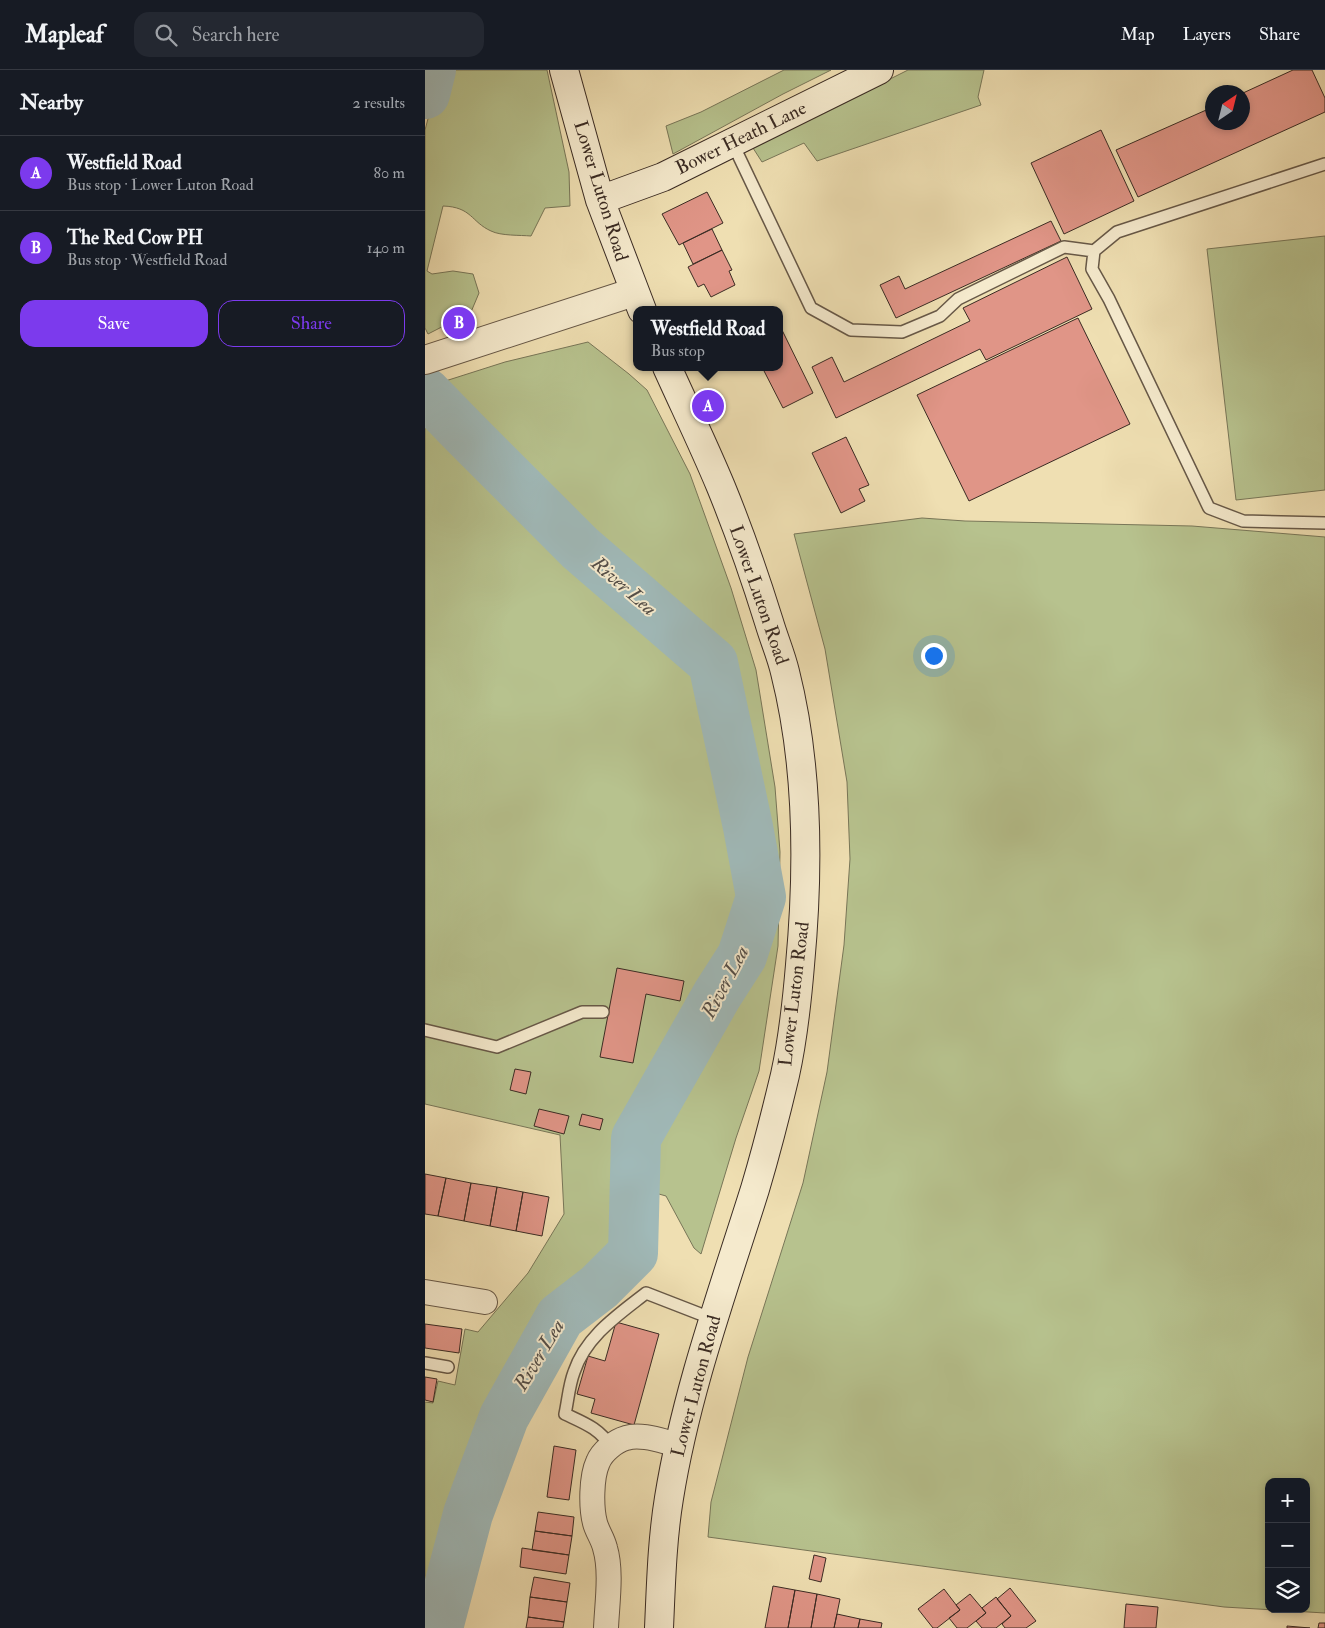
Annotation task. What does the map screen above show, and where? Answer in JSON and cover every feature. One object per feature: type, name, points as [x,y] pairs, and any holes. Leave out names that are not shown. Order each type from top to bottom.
[{"type":"main road","name":"Lower Luton Road","points":[[564,70],[601,200],[638,301]]},
{"type":"main road","name":"Bower Heath Lane","points":[[601,200],[663,177],[879,70]]},
{"type":"main road","points":[[437,356],[638,301]]},
{"type":"main road","name":"Lower Luton Road","points":[[659,1628],[663,1538],[679,1445],[700,1363],[755,1187],[786,1071],[797,999],[803,933],[806,860],[805,820],[797,733],[785,672],[756,580],[721,487],[669,371]]},
{"type":"street","points":[[425,1292],[485,1302]]},
{"type":"street","points":[[606,1628],[608,1567],[605,1548],[595,1524],[592,1510],[594,1476],[598,1462],[611,1447],[627,1438],[642,1437],[679,1445]]},
{"type":"lane","points":[[732,142],[811,308],[851,330],[901,332],[940,316],[958,299],[1064,247],[1095,251]]},
{"type":"lane","points":[[1325,164],[1117,232],[1095,251],[1091,268],[1109,299],[1209,508],[1243,520],[1325,523]]},
{"type":"lane","points":[[425,1030],[497,1048],[581,1012],[603,1012]]},
{"type":"lane","points":[[611,1447],[604,1436],[591,1426],[565,1414],[574,1372],[585,1347],[608,1322],[646,1293],[713,1319]]},
{"type":"lane","points":[[425,1363],[448,1368]]},
{"type":"green space","points":[[441,70],[547,70],[569,172],[570,206],[545,208],[531,236],[495,233],[484,227],[466,212],[453,207],[443,206],[427,271],[432,274],[453,271],[473,274],[479,293],[471,312],[428,334],[425,328],[425,130]]},
{"type":"green space","points":[[784,70],[831,70],[673,154],[666,126],[701,112]]},
{"type":"green space","points":[[908,70],[984,70],[978,97],[981,105],[817,161],[804,143],[762,162],[753,148]]},
{"type":"green space","points":[[1325,236],[1325,490],[1236,500],[1207,249]]},
{"type":"green space","points":[[588,342],[647,390],[690,474],[731,588],[756,670],[775,787],[780,852],[778,946],[759,1071],[736,1138],[701,1254],[694,1248],[666,1196],[634,1187],[636,1138],[717,995],[742,956],[761,897],[749,829],[730,937],[665,1056],[621,1146],[627,1210],[621,1247],[602,1272],[568,1290],[526,1348],[493,1417],[460,1510],[425,1628],[425,1402],[433,1403],[438,1381],[455,1385],[465,1329],[478,1332],[528,1273],[564,1214],[560,1135],[425,1104],[425,408],[453,436],[575,543],[469,430],[439,383],[505,362]]},
{"type":"green space","points":[[922,518],[965,521],[1192,526],[1325,537],[1325,1613],[1310,1612],[1310,1478],[1265,1478],[1265,1609],[1224,1607],[708,1537],[711,1502],[748,1357],[803,1183],[827,1072],[844,945],[850,859],[847,782],[825,649],[794,534]]},
{"type":"building","points":[[1293,70],[1312,70],[1325,98],[1325,112],[1138,197],[1116,150],[1205,111],[1205,130],[1250,130],[1250,90]]},
{"type":"building","points":[[1101,130],[1134,201],[1064,234],[1031,163]]},
{"type":"building","points":[[707,192],[723,223],[679,245],[662,214]]},
{"type":"building","points":[[1051,221],[1061,241],[896,318],[880,285],[899,276],[905,289]]},
{"type":"building","points":[[712,229],[722,250],[693,264],[683,243]]},
{"type":"building","points":[[722,250],[732,270],[729,271],[735,285],[711,297],[704,284],[698,287],[688,267]]},
{"type":"building","points":[[1067,257],[1092,309],[986,360],[980,349],[836,418],[812,367],[832,357],[844,382],[970,321],[963,308]]},
{"type":"building","points":[[1078,318],[1130,424],[969,501],[917,395]]},
{"type":"building","points":[[783,332],[813,393],[783,408],[764,371],[783,371]]},
{"type":"building","points":[[846,437],[869,485],[859,489],[865,501],[841,513],[812,453]]},
{"type":"building","points":[[617,968],[684,981],[680,1001],[646,994],[633,1063],[600,1057]]},
{"type":"building","points":[[515,1069],[531,1072],[526,1094],[510,1090]]},
{"type":"building","points":[[539,1109],[569,1116],[564,1134],[534,1126]]},
{"type":"building","points":[[582,1114],[603,1119],[600,1130],[579,1125]]},
{"type":"building","points":[[425,1174],[446,1178],[438,1216],[425,1214]]},
{"type":"building","points":[[446,1178],[471,1183],[464,1221],[438,1216]]},
{"type":"building","points":[[471,1183],[497,1187],[490,1226],[464,1221]]},
{"type":"building","points":[[497,1187],[523,1192],[516,1231],[490,1226]]},
{"type":"building","points":[[523,1192],[549,1197],[542,1236],[516,1231]]},
{"type":"building","points":[[616,1322],[659,1334],[634,1425],[591,1413],[595,1399],[577,1394],[588,1356],[605,1361]]},
{"type":"building","points":[[425,1324],[462,1329],[459,1353],[425,1348]]},
{"type":"building","points":[[425,1377],[437,1379],[433,1402],[425,1400]]},
{"type":"building","points":[[554,1446],[576,1450],[569,1500],[547,1497]]},
{"type":"building","points":[[538,1512],[574,1517],[572,1536],[535,1531]]},
{"type":"building","points":[[535,1531],[572,1536],[569,1555],[532,1550]]},
{"type":"building","points":[[522,1548],[569,1555],[566,1574],[520,1567]]},
{"type":"building","points":[[814,1555],[826,1558],[821,1582],[809,1579]]},
{"type":"building","points":[[534,1577],[570,1583],[567,1602],[530,1597]]},
{"type":"building","points":[[773,1586],[795,1590],[788,1628],[765,1628]]},
{"type":"building","points":[[1010,1588],[1036,1621],[1026,1628],[1005,1628],[1002,1624],[1011,1616],[997,1599]]},
{"type":"building","points":[[944,1589],[960,1610],[937,1628],[933,1628],[918,1609]]},
{"type":"building","points":[[795,1590],[817,1594],[811,1628],[788,1628]]},
{"type":"building","points":[[817,1594],[840,1599],[834,1628],[811,1628]]},
{"type":"building","points":[[970,1594],[986,1613],[967,1628],[957,1628],[949,1618],[960,1610],[956,1605]]},
{"type":"building","points":[[530,1597],[567,1602],[564,1622],[528,1617]]},
{"type":"building","points":[[996,1597],[1011,1616],[996,1628],[982,1628],[976,1621],[986,1613],[982,1608]]},
{"type":"building","points":[[1126,1604],[1158,1607],[1156,1628],[1124,1628]]},
{"type":"building","points":[[837,1614],[860,1619],[858,1628],[834,1628]]},
{"type":"building","points":[[528,1617],[564,1622],[563,1628],[526,1628]]},
{"type":"building","points":[[860,1619],[882,1623],[881,1628],[858,1628]]},
{"type":"building","points":[[1319,1623],[1325,1623],[1325,1628],[1318,1628]]},
{"type":"building","points":[[1287,1626],[1310,1628],[1287,1628]]},
{"type":"waterway","name":"River Lea","points":[[425,94],[431,70]]},
{"type":"waterway","name":"River Lea","points":[[425,392],[580,548],[713,663],[761,897],[742,956],[717,995],[636,1138],[633,1253],[599,1287],[560,1317],[504,1417],[468,1514],[438,1628]]},
{"type":"place","name":"The Red Cow PH","points":[[459,323]]},
{"type":"place","name":"Westfield Road","points":[[708,406]]}]
